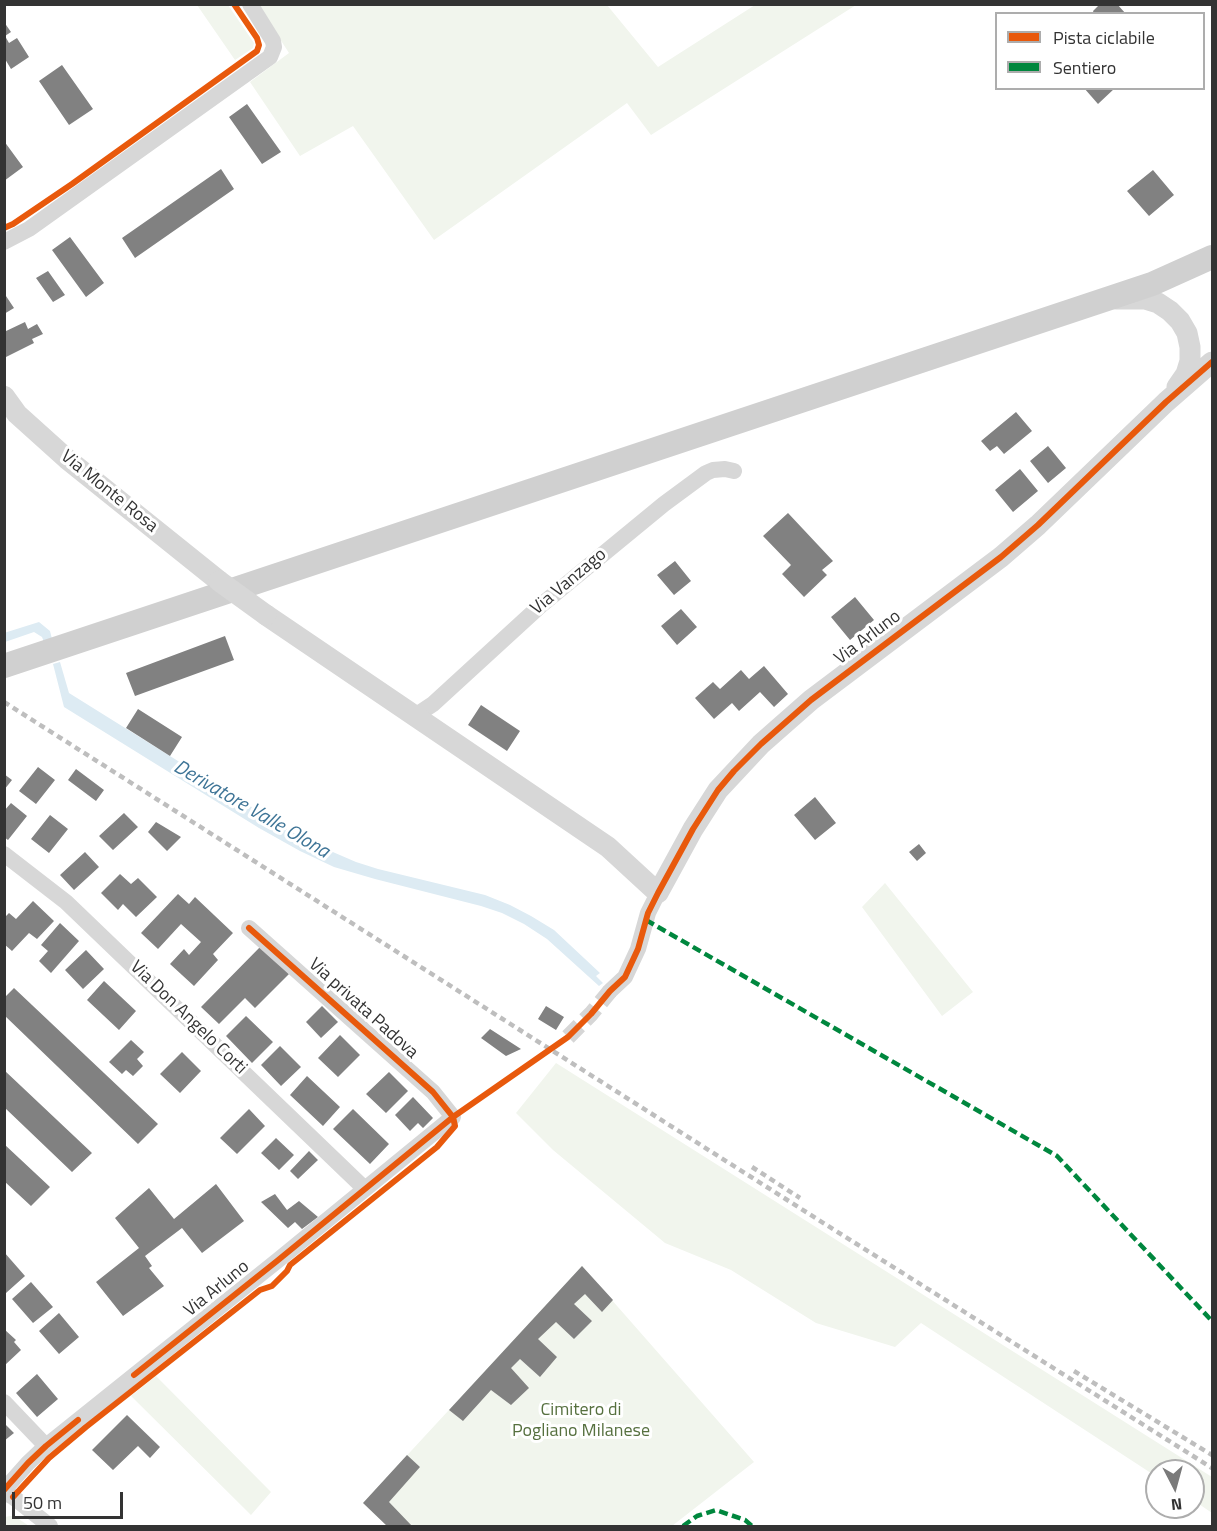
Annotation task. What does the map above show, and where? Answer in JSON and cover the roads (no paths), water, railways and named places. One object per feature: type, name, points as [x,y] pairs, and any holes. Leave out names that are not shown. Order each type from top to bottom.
[{"type":"main road","points":[[4,666],[1152,284],[1212,257]]},
{"type":"street","points":[[4,242],[29,229],[270,57],[274,47],[273,41],[250,4]]},
{"type":"street","points":[[1108,298],[1145,299],[1158,303],[1180,321],[1187,333],[1190,361],[1186,374],[1166,402]]},
{"type":"street","name":"Via Arluno","points":[[610,991],[625,977],[638,949],[648,913],[693,829],[718,790],[761,744],[811,700],[1000,558],[1038,525],[1166,402],[1212,362]]},
{"type":"street","name":"Via Monte Rosa","points":[[4,396],[17,414],[67,459],[219,581],[415,716]]},
{"type":"street","name":"Via Vanzago","points":[[415,716],[433,704],[540,606],[664,504],[706,473],[725,468],[734,471]]},
{"type":"street","points":[[415,716],[608,847],[658,893]]},
{"type":"street","name":"Via Don Angelo Corti","points":[[4,854],[66,902],[365,1189]]},
{"type":"street","name":"Via privata Padova","points":[[249,928],[433,1092],[453,1117]]},
{"type":"street","name":"Via Arluno","points":[[4,1491],[46,1446],[453,1117]]},
{"type":"street","points":[[4,1402],[46,1446]]},
{"type":"street","points":[[4,1491],[50,1527]]},
{"type":"water","points":[[39,622],[50,631],[52,639],[44,642],[42,637],[34,632],[5,642],[4,633]]},
{"type":"water","name":"Derivatore Valle Olona","points":[[60,662],[69,693],[287,829],[312,843],[356,862],[485,895],[510,905],[554,930],[600,973],[596,976],[603,983],[599,986],[547,939],[502,913],[334,867],[259,828],[64,707],[53,664]]},
{"type":"tunnel","points":[[568,1037],[610,991]]},
{"type":"railway","points":[[4,702],[1212,1468]]},
{"type":"railway","points":[[752,1167],[800,1198]]},
{"type":"railway","points":[[1074,1371],[1212,1455]]},
{"type":"park label","name":"Cimitero di Pogliano Milanese","points":[[581,1421]]}]
